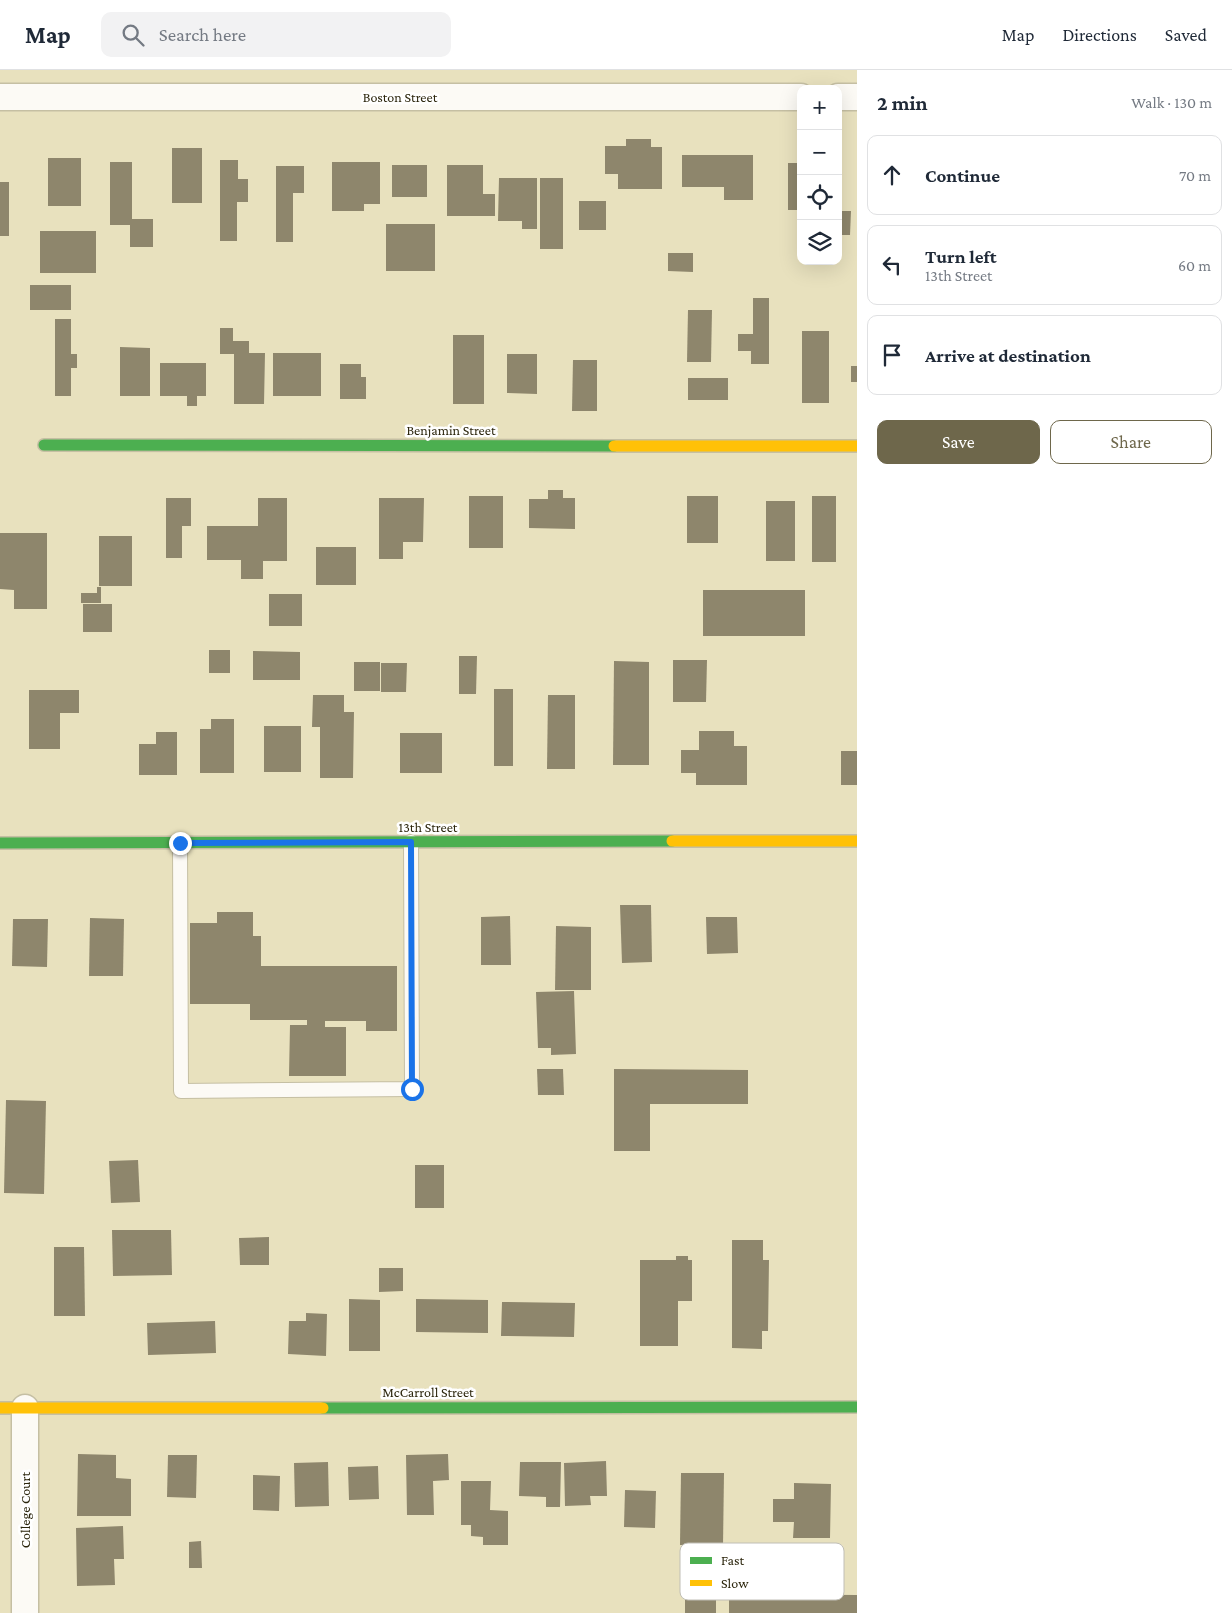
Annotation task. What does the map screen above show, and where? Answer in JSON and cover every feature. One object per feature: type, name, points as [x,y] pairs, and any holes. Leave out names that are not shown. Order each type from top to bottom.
[{"type":"street","name":"Boston Street","points":[[0,97],[797,97]]},
{"type":"street","points":[[842,97],[857,97]]},
{"type":"street","name":"Benjamin Street","points":[[44,445],[857,446]]},
{"type":"street","name":"13th Street","points":[[0,843],[857,841]]},
{"type":"street","name":"McCarroll Street","points":[[13,1408],[857,1407]]},
{"type":"street","name":"College Court","points":[[13,1408],[25,1613]]},
{"type":"lane","points":[[180,843],[181,1091],[190,1091],[412,1089],[411,842]]},
{"type":"building","points":[[626,139],[651,139],[651,147],[662,147],[662,189],[618,189],[618,174],[605,174],[605,146],[626,146]]},
{"type":"building","points":[[172,148],[202,148],[202,203],[172,203]]},
{"type":"building","points":[[682,155],[753,155],[753,200],[724,200],[724,187],[682,187]]},
{"type":"building","points":[[48,158],[81,158],[81,206],[48,206]]},
{"type":"building","points":[[220,160],[238,160],[238,179],[248,179],[248,202],[237,202],[237,241],[220,241]]},
{"type":"building","points":[[110,162],[132,162],[132,219],[153,219],[153,247],[130,247],[130,225],[110,225]]},
{"type":"building","points":[[332,162],[380,162],[380,204],[364,204],[364,211],[332,211]]},
{"type":"building","points":[[788,163],[797,163],[797,210],[788,210]]},
{"type":"building","points":[[392,165],[427,165],[427,197],[392,197]]},
{"type":"building","points":[[447,165],[483,165],[483,194],[495,194],[495,216],[447,216]]},
{"type":"building","points":[[276,166],[304,166],[304,193],[293,193],[293,242],[276,242]]},
{"type":"building","points":[[499,178],[537,178],[537,229],[522,229],[522,221],[498,221]]},
{"type":"building","points":[[540,178],[563,178],[563,249],[540,249]]},
{"type":"building","points":[[0,182],[9,182],[9,236],[0,236]]},
{"type":"building","points":[[579,201],[606,201],[606,230],[579,230]]},
{"type":"building","points":[[842,211],[851,211],[850,235],[842,235]]},
{"type":"building","points":[[386,224],[435,224],[435,271],[386,271]]},
{"type":"building","points":[[40,231],[96,231],[96,273],[40,273]]},
{"type":"building","points":[[668,253],[693,253],[693,272],[668,271]]},
{"type":"building","points":[[30,285],[71,285],[71,310],[30,310]]},
{"type":"building","points":[[753,298],[769,298],[769,364],[751,364],[751,351],[738,351],[738,334],[753,334]]},
{"type":"building","points":[[688,310],[712,310],[711,362],[687,362]]},
{"type":"building","points":[[55,319],[71,319],[71,354],[77,354],[77,368],[71,368],[71,396],[55,396]]},
{"type":"building","points":[[220,328],[233,328],[233,341],[249,341],[249,353],[265,353],[264,404],[234,404],[234,354],[220,354]]},
{"type":"building","points":[[802,331],[829,331],[829,403],[802,403]]},
{"type":"building","points":[[453,335],[484,335],[484,404],[453,404]]},
{"type":"building","points":[[120,347],[150,348],[150,396],[120,396]]},
{"type":"building","points":[[273,353],[321,353],[321,396],[273,396]]},
{"type":"building","points":[[507,354],[537,354],[537,394],[507,393]]},
{"type":"building","points":[[573,360],[597,360],[597,411],[572,411]]},
{"type":"building","points":[[160,363],[206,363],[206,396],[197,396],[197,406],[187,406],[187,396],[160,396]]},
{"type":"building","points":[[340,364],[361,364],[361,377],[366,377],[366,399],[340,399]]},
{"type":"building","points":[[851,366],[857,366],[857,382],[851,382]]},
{"type":"building","points":[[688,378],[728,378],[728,400],[688,400]]},
{"type":"building","points":[[548,490],[563,490],[563,498],[575,498],[575,529],[529,528],[529,499],[548,499]]},
{"type":"building","points":[[469,496],[503,496],[503,548],[469,548]]},
{"type":"building","points":[[687,496],[718,496],[718,543],[687,543]]},
{"type":"building","points":[[812,496],[836,496],[836,562],[812,562]]},
{"type":"building","points":[[166,498],[191,498],[191,526],[182,526],[182,558],[166,558]]},
{"type":"building","points":[[258,498],[287,498],[287,561],[263,561],[263,579],[241,579],[241,560],[207,560],[207,526],[258,526]]},
{"type":"building","points":[[379,498],[424,498],[423,542],[403,542],[403,559],[379,559]]},
{"type":"building","points":[[766,501],[795,501],[795,561],[766,561]]},
{"type":"building","points":[[0,533],[47,533],[47,609],[14,609],[14,590],[0,589]]},
{"type":"building","points":[[99,536],[132,536],[132,586],[99,586]]},
{"type":"building","points":[[316,547],[356,547],[356,585],[316,585]]},
{"type":"building","points":[[97,587],[101,587],[101,603],[81,603],[81,593],[97,593]]},
{"type":"building","points":[[703,590],[805,590],[805,636],[703,636]]},
{"type":"building","points":[[269,594],[302,594],[302,626],[269,626]]},
{"type":"building","points":[[83,604],[112,604],[112,632],[83,632]]},
{"type":"building","points":[[209,650],[230,650],[230,673],[209,673]]},
{"type":"building","points":[[253,651],[300,652],[300,680],[253,680]]},
{"type":"building","points":[[459,656],[477,656],[476,694],[459,694]]},
{"type":"building","points":[[673,660],[707,660],[706,702],[673,702]]},
{"type":"building","points":[[614,661],[649,662],[649,765],[613,765]]},
{"type":"building","points":[[354,662],[380,662],[380,691],[354,691]]},
{"type":"building","points":[[381,663],[407,663],[406,692],[381,692]]},
{"type":"building","points":[[494,689],[513,689],[513,766],[494,766]]},
{"type":"building","points":[[29,690],[79,690],[79,713],[60,713],[60,749],[29,749]]},
{"type":"building","points":[[313,695],[344,695],[344,712],[354,712],[353,778],[320,778],[320,727],[312,727]]},
{"type":"building","points":[[548,695],[575,695],[575,769],[547,769]]},
{"type":"building","points":[[211,719],[234,719],[234,773],[200,773],[200,729],[211,729]]},
{"type":"building","points":[[264,726],[301,726],[301,772],[264,772]]},
{"type":"building","points":[[699,731],[734,731],[734,746],[747,746],[747,785],[696,785],[696,773],[681,773],[681,750],[699,750]]},
{"type":"building","points":[[156,732],[177,732],[177,775],[139,775],[139,744],[156,744]]},
{"type":"building","points":[[400,733],[442,733],[442,773],[400,773]]},
{"type":"building","points":[[841,751],[857,751],[857,785],[841,785]]},
{"type":"building","points":[[620,905],[651,905],[652,962],[622,963]]},
{"type":"building","points":[[217,912],[253,912],[253,936],[261,936],[261,966],[397,966],[397,1031],[366,1031],[366,1021],[325,1021],[325,1027],[346,1027],[346,1076],[289,1076],[290,1025],[307,1025],[307,1020],[250,1020],[250,1004],[190,1004],[190,923],[217,923]]},
{"type":"building","points":[[510,916],[511,965],[481,965],[481,917]]},
{"type":"building","points":[[706,917],[737,917],[738,953],[707,954]]},
{"type":"building","points":[[90,918],[124,919],[123,976],[89,976]]},
{"type":"building","points":[[13,919],[48,919],[47,967],[12,966]]},
{"type":"building","points":[[556,926],[591,927],[591,990],[555,990]]},
{"type":"building","points":[[574,991],[576,1054],[551,1055],[551,1048],[538,1048],[536,992]]},
{"type":"building","points":[[537,1069],[563,1069],[564,1095],[538,1095]]},
{"type":"building","points":[[614,1069],[748,1070],[748,1104],[650,1104],[650,1151],[614,1151]]},
{"type":"building","points":[[6,1100],[46,1101],[44,1194],[4,1193]]},
{"type":"building","points":[[138,1160],[140,1202],[111,1203],[109,1161]]},
{"type":"building","points":[[415,1165],[444,1165],[444,1208],[415,1208]]},
{"type":"building","points":[[112,1230],[171,1230],[172,1275],[113,1276]]},
{"type":"building","points":[[269,1237],[269,1265],[240,1265],[239,1238]]},
{"type":"building","points":[[732,1240],[763,1240],[763,1260],[769,1260],[768,1331],[762,1331],[762,1349],[732,1348]]},
{"type":"building","points":[[54,1247],[84,1247],[85,1316],[54,1316]]},
{"type":"building","points":[[676,1256],[688,1256],[688,1260],[692,1260],[692,1301],[678,1301],[678,1346],[640,1346],[640,1260],[676,1260]]},
{"type":"building","points":[[379,1268],[403,1268],[403,1291],[379,1292]]},
{"type":"building","points":[[349,1299],[380,1300],[380,1351],[349,1351]]},
{"type":"building","points":[[416,1299],[488,1300],[488,1333],[416,1332]]},
{"type":"building","points":[[502,1302],[575,1303],[574,1337],[501,1336]]},
{"type":"building","points":[[306,1313],[327,1314],[326,1356],[288,1354],[289,1321],[306,1321]]},
{"type":"building","points":[[215,1321],[216,1353],[148,1355],[147,1323]]},
{"type":"building","points":[[78,1454],[116,1455],[116,1478],[131,1479],[131,1516],[77,1516]]},
{"type":"building","points":[[448,1454],[449,1480],[433,1481],[434,1515],[407,1515],[406,1455]]},
{"type":"building","points":[[168,1455],[197,1455],[196,1498],[167,1497]]},
{"type":"building","points":[[606,1461],[607,1496],[590,1496],[591,1505],[565,1506],[564,1463]]},
{"type":"building","points":[[328,1462],[329,1506],[295,1507],[294,1463]]},
{"type":"building","points":[[520,1462],[561,1462],[560,1507],[546,1507],[546,1497],[519,1496]]},
{"type":"building","points":[[378,1466],[379,1499],[349,1500],[348,1467]]},
{"type":"building","points":[[681,1473],[724,1473],[723,1543],[680,1543]]},
{"type":"building","points":[[253,1475],[280,1476],[279,1511],[253,1510]]},
{"type":"building","points":[[461,1481],[491,1481],[490,1510],[508,1511],[508,1545],[483,1545],[483,1537],[471,1536],[471,1525],[461,1525]]},
{"type":"building","points":[[794,1483],[831,1484],[830,1538],[793,1538],[794,1522],[773,1522],[773,1499],[794,1499]]},
{"type":"building","points":[[625,1490],[656,1491],[655,1528],[624,1527]]},
{"type":"building","points":[[123,1526],[124,1559],[114,1559],[115,1585],[77,1586],[76,1528]]},
{"type":"building","points":[[201,1541],[202,1568],[189,1568],[189,1542]]},
{"type":"building","points":[[844,1595],[857,1595],[857,1613],[729,1613],[729,1600],[844,1600]]},
{"type":"building","points":[[685,1600],[716,1600],[716,1613],[685,1613]]},
{"type":"traffic: fast","points":[[44,445],[614,446]]},
{"type":"traffic: fast","points":[[0,843],[672,841]]},
{"type":"traffic: fast","points":[[323,1408],[857,1407]]},
{"type":"traffic: slow","points":[[614,446],[857,446]]},
{"type":"traffic: slow","points":[[672,841],[857,841]]},
{"type":"traffic: slow","points":[[0,1408],[323,1408]]},
{"type":"route","points":[[180,843],[411,842],[412,1089]]}]
